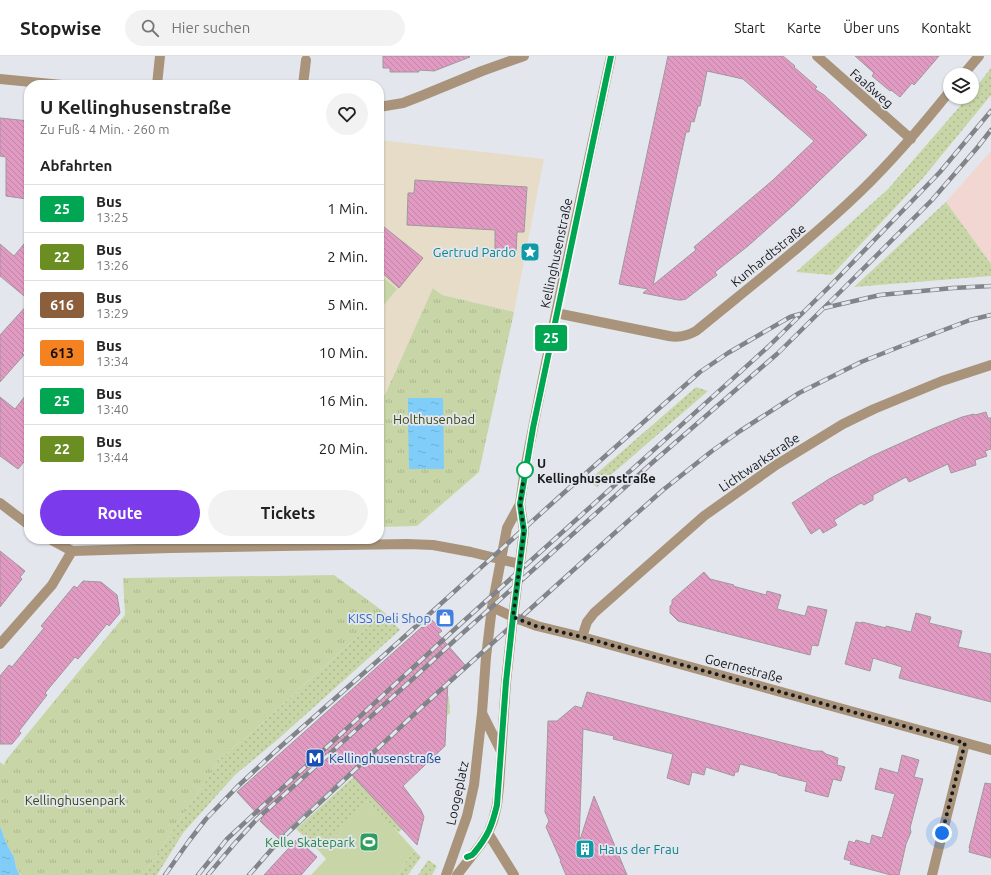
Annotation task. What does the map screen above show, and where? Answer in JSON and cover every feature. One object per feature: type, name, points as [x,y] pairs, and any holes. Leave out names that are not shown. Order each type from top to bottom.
[{"type":"street","points":[[158,80],[160,56]]},
{"type":"street","points":[[384,106],[403,103],[482,71],[524,56]]},
{"type":"street","name":"Kellinghusenstraße","points":[[513,617],[524,531],[520,504],[533,428],[611,56]]},
{"type":"street","name":"Faaßweg","points":[[817,56],[911,139]]},
{"type":"street","points":[[969,68],[979,56]]},
{"type":"street","points":[[304,80],[306,60]]},
{"type":"street","points":[[0,79],[24,81]]},
{"type":"street","name":"Kunhardtstraße","points":[[556,313],[668,336],[681,337],[691,334],[830,220],[862,190],[911,139],[943,100]]},
{"type":"street","name":"Lichtwarkstraße","points":[[582,637],[587,622],[605,603],[704,516],[776,464],[843,424],[874,409],[942,381],[991,365]]},
{"type":"street","points":[[0,503],[24,519]]},
{"type":"street","name":"Kellinghusenstraße","points":[[492,607],[507,528],[520,504]]},
{"type":"street","points":[[59,544],[72,551],[407,544],[433,545],[471,552],[520,564]]},
{"type":"street","points":[[0,644],[52,585],[72,551]]},
{"type":"street","name":"Goernestraße","points":[[492,607],[536,626],[582,637],[991,750]]},
{"type":"street","name":"Loogeplatz","points":[[446,875],[467,816],[474,785],[492,607]]},
{"type":"street","points":[[457,875],[488,833],[497,805],[506,682],[513,617]]},
{"type":"street","points":[[482,713],[501,752]]},
{"type":"street","points":[[932,875],[965,743]]},
{"type":"street","points":[[488,833],[514,875]]},
{"type":"street","points":[[458,843],[458,851],[461,855],[467,857],[474,853]]},
{"type":"shaded area","points":[[384,141],[544,159],[514,312],[442,295],[434,288],[385,395]]},
{"type":"shaded area","points":[[991,151],[991,264],[946,202]]},
{"type":"green space","points":[[991,68],[991,95],[923,178],[832,275],[796,272],[888,189],[962,104],[979,104],[979,83]]},
{"type":"green space","points":[[946,202],[991,264],[991,276],[854,287]]},
{"type":"green space","points":[[384,278],[397,289],[384,305]]},
{"type":"green space","name":"Holthusenbad","points":[[433,288],[442,295],[514,312],[479,472],[417,526],[384,527],[385,395]]},
{"type":"green space","points":[[696,387],[708,391],[597,487],[588,481]]},
{"type":"green space","name":"Kellinghusenpark","points":[[334,575],[384,612],[257,728],[221,758],[143,875],[21,875],[16,868],[14,857],[6,843],[0,827],[0,762],[4,765],[6,760],[125,615],[123,578]]},
{"type":"green space","points":[[384,612],[400,630],[276,741],[235,775],[183,833],[157,875],[143,875],[221,758],[257,728]]},
{"type":"green space","points":[[446,693],[449,697],[450,713],[366,789],[402,829],[399,832],[392,827],[367,801],[320,852],[296,829]]},
{"type":"green space","name":"Kelle Skatepark","points":[[367,801],[415,851],[408,858],[398,875],[311,875],[326,859],[320,852],[340,832],[340,827]]},
{"type":"green space","points":[[415,851],[421,857],[408,875],[398,875],[408,858]]},
{"type":"green space","points":[[428,860],[437,866],[432,875],[418,875]]},
{"type":"water","points":[[408,398],[443,398],[444,469],[409,469],[408,423],[404,423],[404,418],[408,417]]},
{"type":"water","points":[[0,827],[6,843],[14,857],[16,868],[20,875],[0,875]]},
{"type":"building","points":[[383,56],[470,57],[434,71],[419,70],[419,72],[390,72],[390,68],[383,68]]},
{"type":"building","points":[[668,56],[783,56],[817,87],[815,89],[824,95],[867,135],[794,205],[748,246],[715,272],[717,275],[686,299],[678,300],[643,293],[648,289],[619,284]],"holes":[[[707,71],[743,79],[814,141],[773,180],[694,247],[696,250],[653,285],[686,132],[689,132],[691,121],[694,122],[698,106],[700,106]]]},
{"type":"building","points":[[855,56],[939,56],[914,85],[912,83],[900,97],[872,76],[874,73]]},
{"type":"building","points":[[0,118],[24,120],[24,199],[6,196],[6,157],[0,156]]},
{"type":"building","points":[[415,180],[527,187],[524,232],[517,232],[516,253],[495,252],[495,230],[407,225],[408,193],[414,193]]},
{"type":"building","points":[[384,227],[423,258],[399,288],[384,274]]},
{"type":"building","points":[[0,244],[14,256],[24,244],[24,296],[0,276]]},
{"type":"building","points":[[24,309],[24,350],[22,353],[24,355],[0,382],[0,335]]},
{"type":"building","points":[[0,397],[15,409],[24,397],[24,462],[18,469],[0,456]]},
{"type":"building","points":[[986,412],[988,418],[991,418],[991,449],[985,451],[987,456],[975,460],[976,465],[951,473],[948,464],[909,482],[906,477],[873,495],[873,500],[864,505],[861,503],[834,520],[837,525],[823,533],[820,528],[811,534],[792,503],[829,479],[872,456],[962,417]]},
{"type":"building","points":[[0,551],[25,571],[20,577],[22,579],[0,607]]},
{"type":"building","points":[[704,572],[710,579],[734,585],[733,586],[766,595],[767,591],[781,595],[777,609],[805,616],[808,606],[827,610],[818,646],[812,645],[810,655],[678,621],[670,613],[672,600]]},
{"type":"building","points":[[83,581],[101,582],[117,595],[120,613],[109,626],[107,624],[78,659],[75,657],[45,693],[47,695],[19,731],[21,733],[12,744],[0,744],[0,676],[9,665],[12,667],[44,628],[41,626],[74,586],[77,588]]},
{"type":"building","points":[[916,613],[931,617],[929,623],[962,631],[958,647],[991,654],[991,702],[899,678],[902,667],[873,658],[870,671],[845,664],[856,622],[886,628],[886,626],[911,632]]},
{"type":"building","points":[[432,620],[442,631],[438,634],[465,665],[448,680],[445,746],[403,786],[421,810],[424,817],[417,845],[349,772],[278,838],[260,821],[262,819],[237,792],[422,627],[423,628]]},
{"type":"building","points":[[587,692],[814,751],[822,751],[838,758],[837,765],[845,767],[841,781],[833,779],[828,797],[805,791],[807,782],[740,764],[738,772],[735,772],[734,776],[706,767],[704,775],[692,772],[689,785],[667,778],[673,754],[613,739],[614,736],[583,729],[579,843],[594,796],[627,875],[566,875],[546,827],[549,821],[545,812],[548,721],[557,721],[575,706],[582,708]]},
{"type":"building","points":[[902,755],[919,760],[914,777],[923,779],[910,828],[911,832],[906,844],[899,875],[891,875],[850,864],[851,861],[844,859],[849,841],[855,843],[856,840],[870,844],[872,835],[882,838],[895,794],[875,789],[880,768],[898,773]]},
{"type":"building","points":[[985,783],[991,784],[991,858],[969,852]]},
{"type":"building","points":[[297,839],[317,857],[301,875],[264,875]]},
{"type":"railway","points":[[198,875],[227,839],[456,628],[769,346],[830,286],[940,172],[991,111]]},
{"type":"railway","points":[[208,875],[257,819],[653,462],[777,354],[932,200],[991,130]]},
{"type":"railway","points":[[824,308],[880,295],[991,286]]},
{"type":"railway","points":[[165,875],[206,819],[237,787],[700,372],[728,353],[790,317],[800,314]]},
{"type":"railway","points":[[249,875],[278,842],[424,705],[663,490],[712,451],[799,393],[861,362],[970,320],[991,315]]},
{"type":"bus line","name":"25","points":[[467,857],[472,855],[482,844],[493,821],[497,805],[506,682],[524,531],[520,504],[523,481],[611,56]]},
{"type":"place","name":"Gertrud Pardo","points":[[530,252]]},
{"type":"place","name":"U Kellinghusenstraße","points":[[525,470]]},
{"type":"place","name":"KISS Deli Shop","points":[[445,618]]},
{"type":"place","name":"Kellinghusenstraße","points":[[315,758]]},
{"type":"place","name":"Kelle Skatepark","points":[[369,842]]},
{"type":"place","name":"Haus der Frau","points":[[585,849]]},
{"type":"route","points":[[525,470],[520,504],[524,531],[513,617],[536,626],[582,637],[965,743],[942,833]]}]
